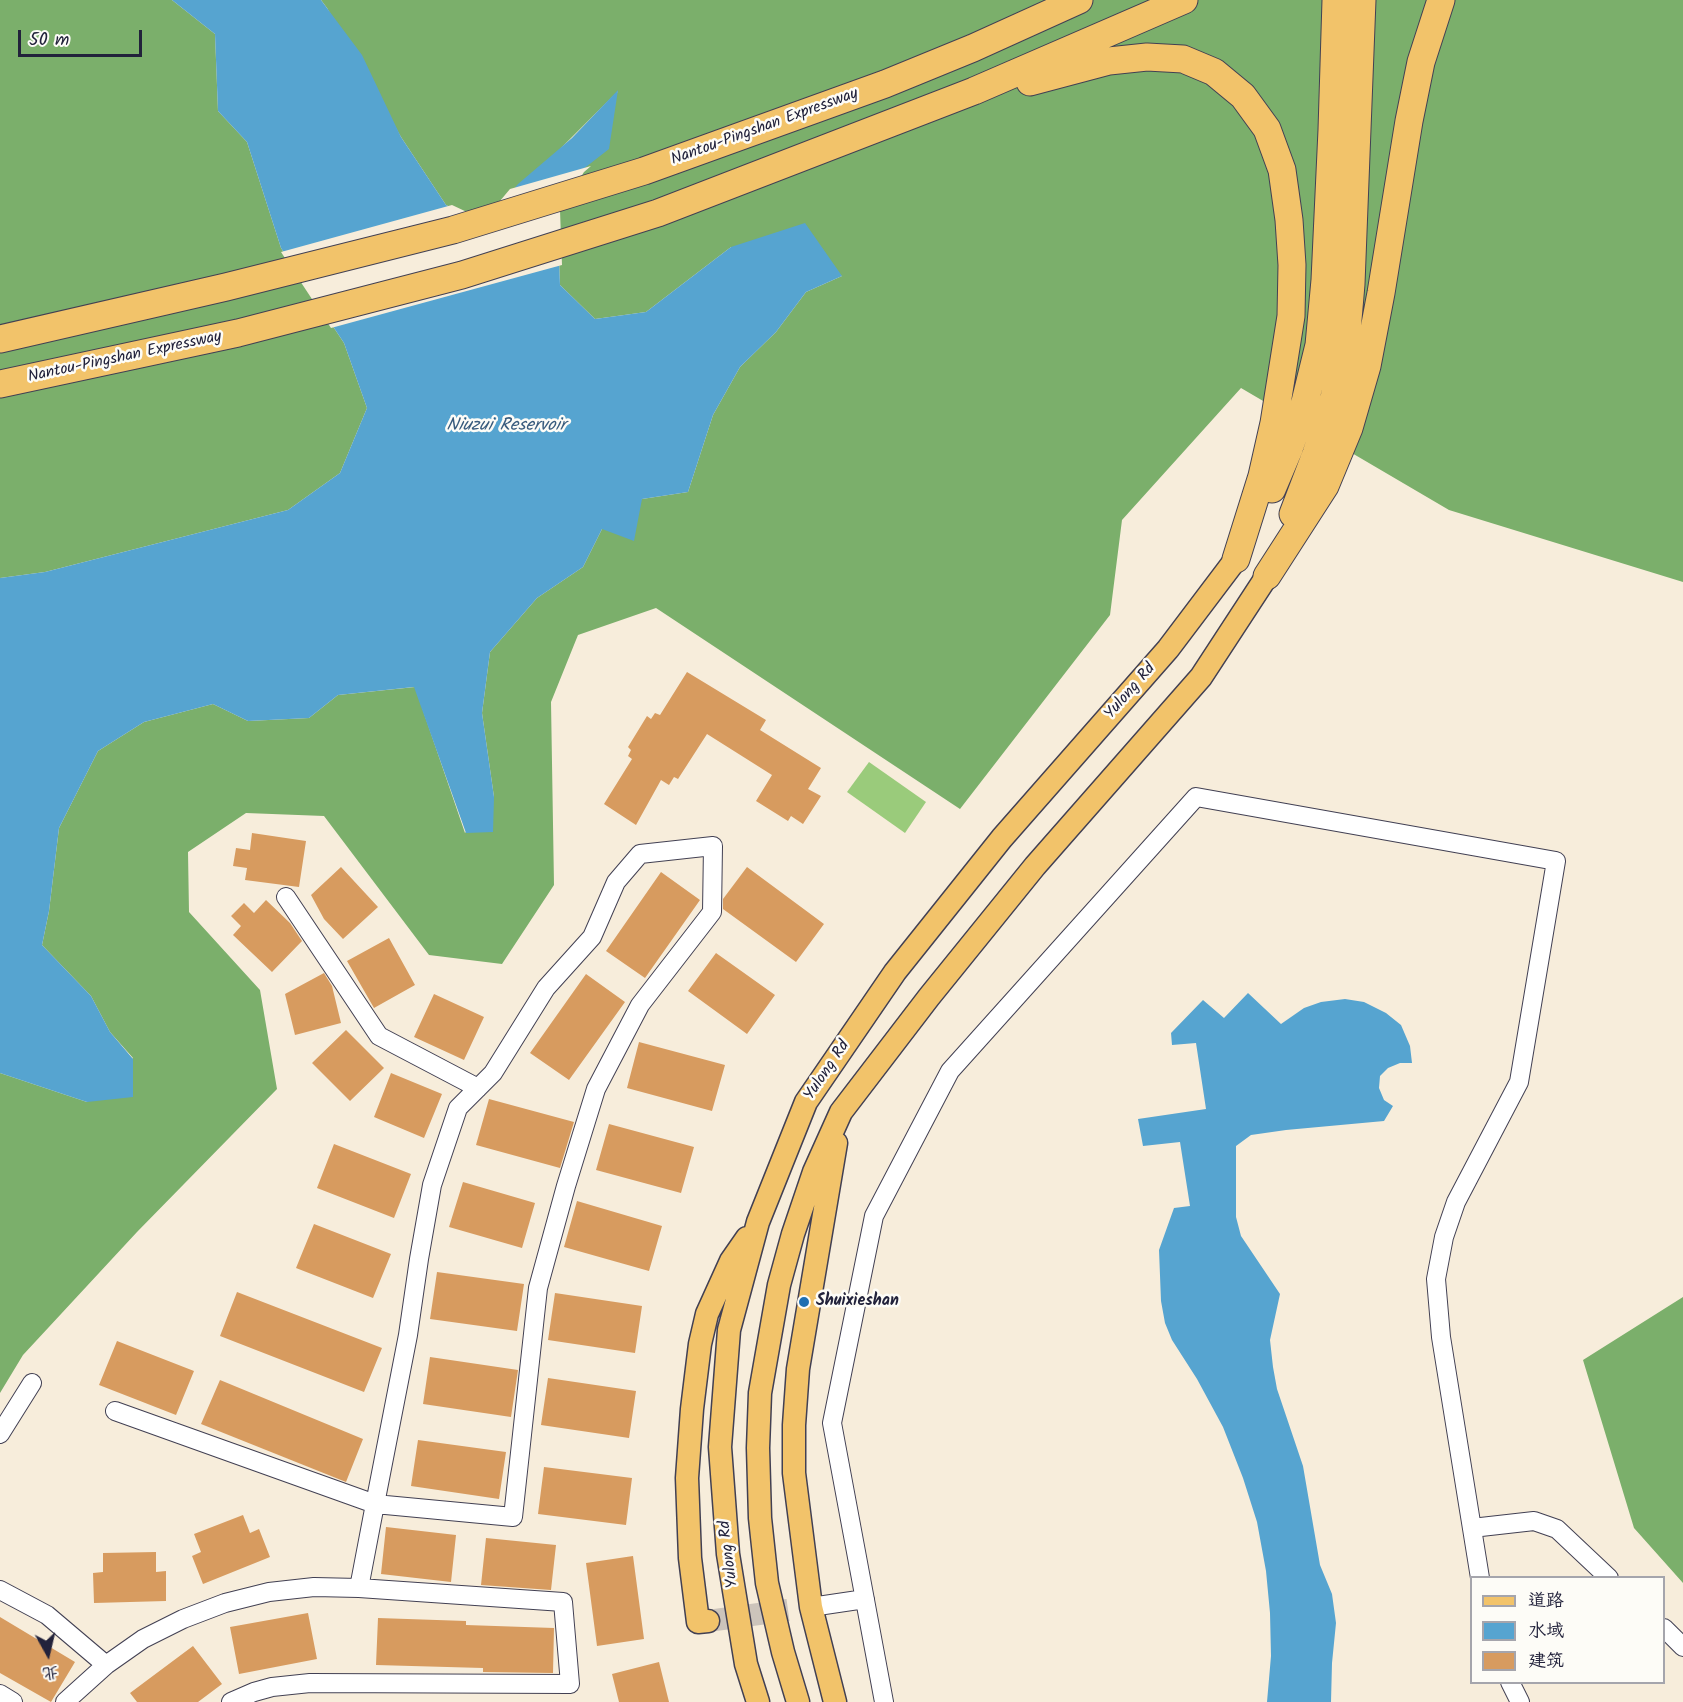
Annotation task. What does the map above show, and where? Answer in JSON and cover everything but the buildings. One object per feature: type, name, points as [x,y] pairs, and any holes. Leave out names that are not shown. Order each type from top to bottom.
[{"type":"highway","points":[[885,84],[1036,0]]},
{"type":"highway","points":[[885,84],[973,48],[1079,0]]},
{"type":"highway","points":[[894,123],[1184,0]]},
{"type":"highway","points":[[1267,576],[1316,454],[1334,398],[1346,343],[1352,284],[1345,129],[1335,0]]},
{"type":"highway","points":[[1236,559],[1269,496],[1288,449],[1305,402],[1319,345],[1325,280],[1362,0]]},
{"type":"highway","points":[[1267,576],[1325,486],[1349,428],[1367,366],[1421,62],[1441,0]]},
{"type":"highway","points":[[894,123],[1062,72],[1109,61],[1147,57],[1183,58],[1214,72],[1243,96],[1267,129],[1282,170],[1292,265],[1291,316],[1274,423],[1262,476],[1236,559]]},
{"type":"highway","name":"Nantou-Pingshan Expressway","points":[[0,339],[226,287],[453,230],[644,171],[885,84]]},
{"type":"highway","name":"Nantou-Pingshan Expressway","points":[[5,384],[238,333],[462,275],[658,213],[894,123]]},
{"type":"main road","name":"Yulong Rd","points":[[758,1702],[746,1664],[728,1554],[720,1448],[729,1330],[758,1222],[806,1102],[895,972],[1002,838],[1168,649],[1236,559]]},
{"type":"main road","name":"Yulong Rd","points":[[798,1702],[783,1653],[767,1583],[760,1518],[758,1448],[760,1393],[779,1285],[814,1172],[842,1112],[929,997],[1035,866],[1201,677],[1267,576]]},
{"type":"main road","points":[[835,1702],[811,1607],[794,1473],[794,1425],[798,1369],[842,1112]]},
{"type":"main road","points":[[708,1621],[698,1622],[689,1546],[687,1478],[700,1344],[707,1314],[722,1279],[731,1261],[758,1222]]},
{"type":"main road","points":[[788,1610],[811,1607]]},
{"type":"street","points":[[884,1702],[832,1423],[874,1216],[950,1071],[1196,797],[1556,861],[1519,1082],[1456,1202],[1444,1237],[1436,1279],[1441,1337],[1480,1576]]},
{"type":"street","points":[[115,1411],[375,1504],[513,1517],[538,1288],[566,1186],[596,1089],[640,1005],[712,912],[713,846],[640,854],[616,882],[592,937],[546,988],[493,1073],[458,1108],[432,1185],[408,1335],[375,1504],[359,1588]]},
{"type":"street","points":[[286,897],[379,1036],[478,1088]]},
{"type":"street","points":[[0,1434],[32,1383]]},
{"type":"street","points":[[1472,1528],[1534,1521],[1557,1529],[1607,1576]]},
{"type":"street","points":[[65,1702],[105,1665],[143,1640],[183,1619],[225,1603],[269,1592],[314,1587],[359,1588],[562,1602],[570,1684],[310,1683],[272,1687],[231,1702]]},
{"type":"street","points":[[0,1590],[47,1615],[105,1665]]},
{"type":"street","points":[[811,1607],[865,1599]]},
{"type":"street","points":[[1665,1629],[1683,1647]]},
{"type":"street","points":[[1510,1684],[1520,1702]]},
{"type":"street","points":[[0,1694],[13,1702]]},
{"type":"green space","points":[[0,0],[172,0],[215,34],[218,111],[247,142],[281,248],[344,343],[367,408],[340,473],[288,510],[45,572],[0,578]]},
{"type":"green space","points":[[321,0],[1683,0],[1683,582],[1449,510],[1241,388],[1122,520],[1110,615],[960,809],[656,608],[578,635],[551,702],[554,885],[502,964],[429,955],[324,816],[246,813],[188,852],[189,912],[260,990],[277,1089],[137,1232],[23,1355],[0,1393],[0,1073],[87,1102],[133,1058],[110,1032],[91,996],[42,945],[49,911],[59,828],[98,751],[144,722],[213,704],[248,721],[309,718],[338,695],[415,687],[465,833],[494,797],[482,713],[490,652],[537,598],[583,567],[602,529],[642,499],[688,492],[713,415],[740,367],[776,332],[806,292],[842,276],[731,247],[646,312],[595,319],[560,285],[557,209],[618,91],[485,224],[446,205],[401,137]]},
{"type":"green space","points":[[869,762],[926,802],[905,833],[847,792]]},
{"type":"green space","points":[[1683,1297],[1683,1583],[1634,1528],[1583,1360]]},
{"type":"water","name":"Niuzui Reservoir","points":[[172,0],[321,0],[362,55],[401,137],[446,205],[485,224],[518,184],[572,138],[618,90],[609,149],[582,170],[557,209],[560,285],[595,319],[646,312],[731,247],[805,223],[842,276],[806,292],[776,332],[740,367],[713,415],[688,492],[642,499],[634,541],[602,529],[583,567],[537,598],[490,652],[482,713],[494,797],[493,832],[466,833],[414,687],[338,695],[309,718],[248,721],[213,704],[144,722],[98,751],[59,828],[49,911],[42,945],[91,996],[110,1032],[133,1059],[133,1097],[87,1102],[0,1073],[0,578],[45,572],[288,510],[340,473],[367,408],[344,343],[281,248],[247,142],[218,111],[215,34]]},
{"type":"water","points":[[1248,993],[1281,1024],[1304,1008],[1321,1002],[1345,999],[1364,1002],[1386,1013],[1401,1025],[1410,1046],[1412,1063],[1400,1063],[1388,1068],[1380,1076],[1379,1088],[1384,1100],[1393,1106],[1384,1121],[1251,1135],[1236,1146],[1236,1217],[1241,1236],[1280,1294],[1270,1340],[1273,1367],[1277,1389],[1303,1466],[1320,1565],[1332,1594],[1336,1623],[1331,1702],[1267,1702],[1271,1656],[1270,1613],[1266,1571],[1257,1522],[1223,1427],[1197,1379],[1172,1340],[1165,1323],[1161,1301],[1159,1250],[1174,1208],[1190,1206],[1180,1142],[1143,1146],[1138,1119],[1206,1109],[1196,1043],[1172,1045],[1171,1033],[1203,1000],[1224,1018]]},
{"type":"pier","points":[[591,166],[584,172],[560,210],[562,265],[331,328],[281,252],[452,205],[484,220],[510,189]]},
{"type":"tunnel","points":[[708,1621],[788,1610]]},
{"type":"place","name":"Shuixieshan","points":[[804,1302]]}]
